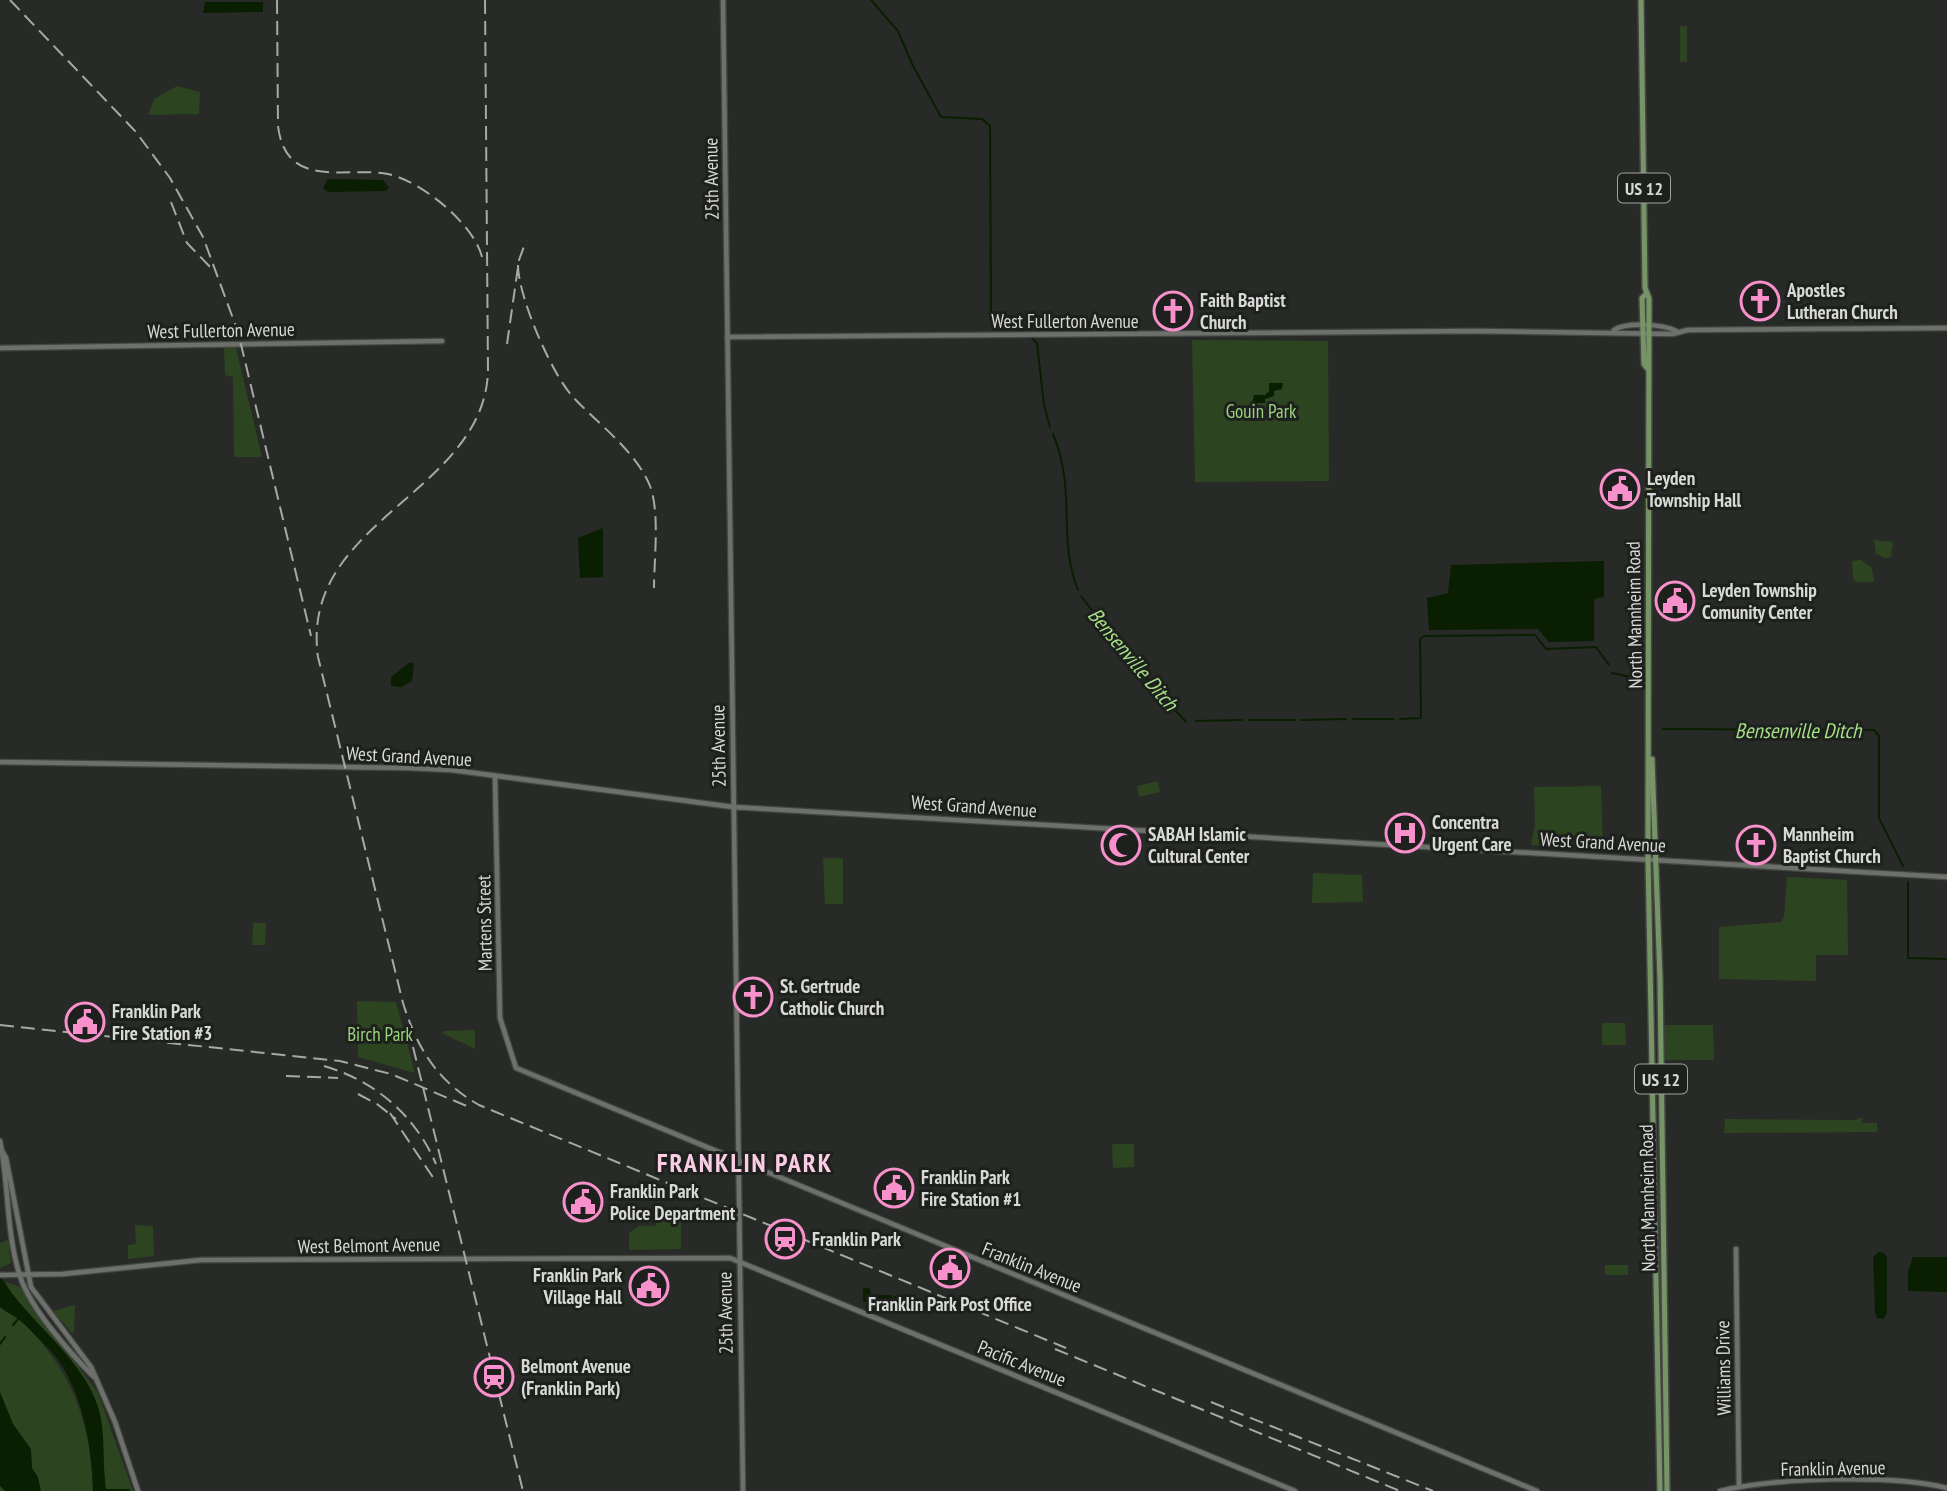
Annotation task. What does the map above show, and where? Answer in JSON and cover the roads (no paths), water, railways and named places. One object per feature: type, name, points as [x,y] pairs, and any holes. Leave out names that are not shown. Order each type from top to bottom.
[{"type":"main road","name":"25th Avenue","points":[[723,0],[743,1491]]},
{"type":"main road","name":"North Mannheim Road","points":[[1641,0],[1646,294],[1642,298],[1646,330],[1644,364],[1647,368],[1650,736],[1648,858],[1660,1491]]},
{"type":"main road","name":"West Fullerton Avenue","points":[[727,337],[1613,331],[1670,327],[1676,331],[1947,328]]},
{"type":"main road","name":"West Fullerton Avenue","points":[[0,348],[442,341]]},
{"type":"main road","name":"North Mannheim Road","points":[[1650,736],[1657,858],[1667,1491]]},
{"type":"main road","name":"West Grand Avenue","points":[[0,762],[394,767],[495,776],[733,807],[1657,858],[1947,877]]},
{"type":"main road","name":"Martens Street","points":[[495,776],[500,1017],[516,1068]]},
{"type":"main road","name":"Franklin Avenue","points":[[516,1068],[1537,1491]]},
{"type":"main road","points":[[0,1141],[19,1275],[33,1305],[94,1377]]},
{"type":"main road","points":[[2,1151],[6,1158],[27,1274],[39,1301],[80,1350],[94,1377],[111,1413],[138,1491]]},
{"type":"main road","name":"Williams Drive","points":[[1736,1248],[1739,1486]]},
{"type":"main road","points":[[988,1264],[992,1255]]},
{"type":"main road","name":"West Belmont Avenue","points":[[1,1275],[201,1260],[619,1257],[738,1260]]},
{"type":"main road","name":"Pacific Avenue","points":[[738,1260],[1295,1491]]},
{"type":"main road","name":"Franklin Avenue","points":[[1720,1491],[1772,1483],[1901,1481],[1947,1488]]},
{"type":"waterway","points":[[871,0],[898,31],[912,64],[941,117],[982,119],[990,126],[991,313],[994,319],[1027,334]]},
{"type":"waterway","points":[[1031,337],[1037,343],[1044,405],[1050,427]]},
{"type":"waterway","name":"Bensenville Ditch","points":[[1053,434],[1064,475],[1069,552],[1078,590]]},
{"type":"waterway","name":"Bensenville Ditch","points":[[1081,596],[1136,667],[1186,722]]},
{"type":"waterway","name":"Bensenville Ditch","points":[[1400,719],[1421,718],[1420,639],[1424,636],[1535,635],[1546,649],[1596,647],[1609,665]]},
{"type":"waterway","name":"Bensenville Ditch","points":[[1612,673],[1635,678]]},
{"type":"waterway","name":"Bensenville Ditch","points":[[1301,720],[1346,719]]},
{"type":"waterway","name":"Bensenville Ditch","points":[[1353,719],[1394,719]]},
{"type":"waterway","name":"Bensenville Ditch","points":[[1196,721],[1242,720]]},
{"type":"waterway","name":"Bensenville Ditch","points":[[1249,720],[1295,720]]},
{"type":"waterway","name":"Bensenville Ditch","points":[[1663,729],[1874,730],[1879,736],[1879,818],[1903,866]]},
{"type":"waterway","name":"Bensenville Ditch","points":[[1908,882],[1908,958],[1947,959]]},
{"type":"waterway","points":[[13,1325],[19,1318]]},
{"type":"waterway","points":[[0,1344],[5,1337]]},
{"type":"waterway","points":[[106,1490],[129,1490]]},
{"type":"railway","points":[[10,0],[136,132],[170,178],[203,237],[238,332],[311,636]]},
{"type":"railway","points":[[277,0],[278,126],[283,146],[293,160],[305,168],[388,174],[415,185],[457,218],[469,231],[482,257]]},
{"type":"railway","points":[[485,0],[488,372],[478,414],[457,449],[362,539],[336,572],[320,611],[318,657],[403,1003],[415,1035],[440,1074],[464,1096],[479,1105],[1066,1348]]},
{"type":"railway","points":[[171,202],[187,243],[214,271]]},
{"type":"railway","points":[[507,344],[519,260],[526,241]]},
{"type":"railway","points":[[518,265],[519,279],[530,314],[555,371],[573,397],[636,461],[650,486],[656,522],[654,588]]},
{"type":"railway","points":[[0,1025],[340,1061],[391,1074],[469,1107]]},
{"type":"railway","points":[[413,1047],[523,1491]]},
{"type":"railway","points":[[324,1066],[360,1081],[391,1102],[417,1130],[436,1164]]},
{"type":"railway","points":[[286,1076],[338,1078]]},
{"type":"railway","points":[[358,1094],[396,1119]]},
{"type":"railway","points":[[390,1113],[434,1179]]},
{"type":"railway","points":[[1055,1349],[1400,1491]]},
{"type":"railway","points":[[1211,1402],[1433,1491]]},
{"type":"place","name":"Apostles Lutheran Church","points":[[1760,301]]},
{"type":"place","name":"Faith Baptist Church","points":[[1173,311]]},
{"type":"place","name":"Leyden Township Hall","points":[[1620,489]]},
{"type":"place","name":"Leyden Township Comunity Center","points":[[1675,601]]},
{"type":"place","name":"Concentra Urgent Care","points":[[1405,833]]},
{"type":"place","name":"SABAH Islamic Cultural Center","points":[[1121,845]]},
{"type":"place","name":"Mannheim Baptist Church","points":[[1756,845]]},
{"type":"place","name":"St. Gertrude Catholic Church","points":[[753,997]]},
{"type":"place","name":"Franklin Park Fire Station #3","points":[[85,1022]]},
{"type":"place","name":"Franklin Park Fire Station #1","points":[[894,1188]]},
{"type":"place","name":"Franklin Park Police Department","points":[[583,1202]]},
{"type":"place","name":"Franklin Park","points":[[785,1239]]},
{"type":"place","name":"Franklin Park Post Office","points":[[950,1268]]},
{"type":"place","name":"Franklin Park Village Hall","points":[[649,1286]]},
{"type":"place","name":"Belmont Avenue (Franklin Park)","points":[[494,1377]]},
{"type":"district","name":"FRANKLIN PARK","points":[[745,1162]]},
{"type":"park label","name":"Gouin Park","points":[[1261,411]]},
{"type":"park label","name":"Birch Park","points":[[380,1034]]}]
